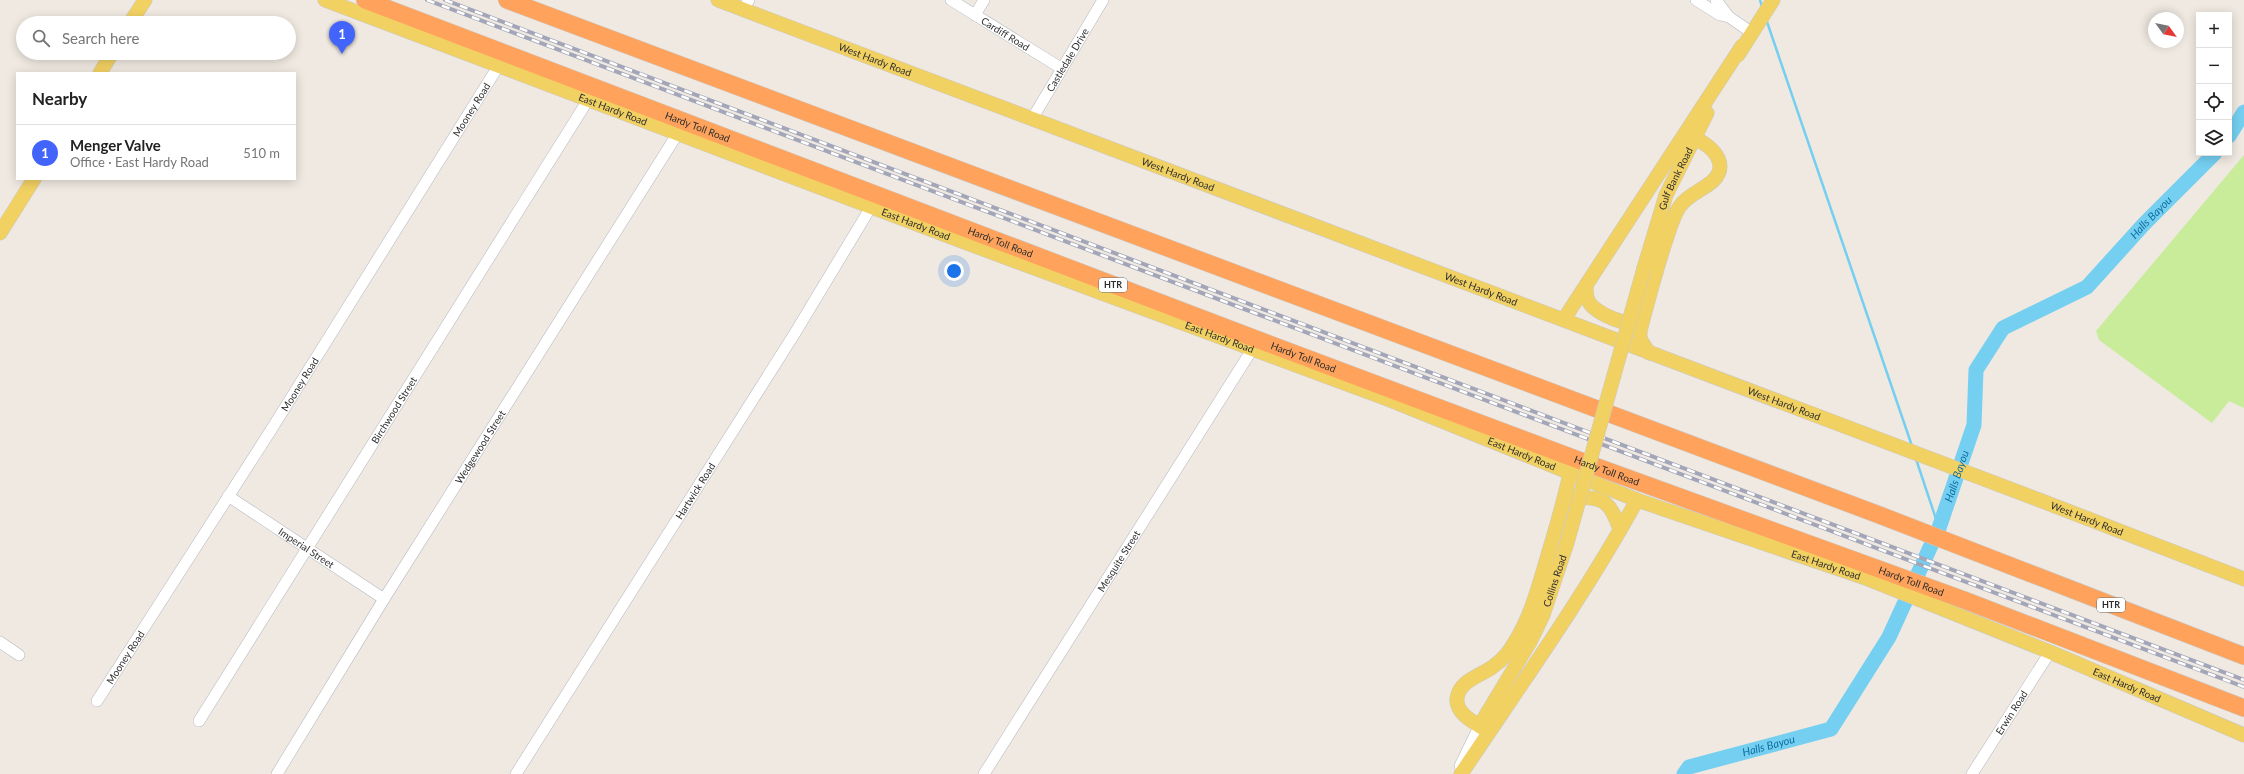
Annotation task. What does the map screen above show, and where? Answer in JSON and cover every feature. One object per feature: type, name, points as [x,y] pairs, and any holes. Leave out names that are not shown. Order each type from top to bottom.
[{"type":"highway","name":"Hardy Toll Road","points":[[364,0],[1262,342],[1582,461],[1867,571],[1964,600],[2084,648],[2244,708]]},
{"type":"highway","name":"HTR","points":[[507,0],[1882,516],[2244,656]]},
{"type":"highway","points":[[2084,648],[2244,721]]},
{"type":"main road","points":[[135,16],[145,0]]},
{"type":"main road","name":"East Hardy Road","points":[[325,0],[870,207],[1390,400],[1637,500],[1867,571],[1949,612],[2050,652],[2244,735]]},
{"type":"main road","name":"West Hardy Road","points":[[718,0],[746,5],[1032,119],[1564,319],[1649,353],[2244,579]]},
{"type":"main road","points":[[1564,319],[1690,135],[1742,46],[1773,0]]},
{"type":"main road","points":[[101,72],[108,60]]},
{"type":"main road","points":[[1649,353],[1640,339],[1644,316],[1674,214],[1693,193],[1713,182],[1720,168],[1717,155],[1707,145],[1690,135]]},
{"type":"main road","name":"Gulf Bank Road","points":[[1615,373],[1666,195],[1690,135]]},
{"type":"main road","points":[[0,233],[33,180]]},
{"type":"main road","points":[[1586,286],[1588,302],[1598,313],[1630,323],[1637,322],[1644,316]]},
{"type":"main road","name":"Collins Road","points":[[1484,729],[1543,615],[1567,543],[1615,373]]},
{"type":"main road","points":[[1484,729],[1465,717],[1459,708],[1457,698],[1463,687],[1480,673],[1494,667],[1501,660],[1514,644],[1524,627],[1537,594],[1561,512],[1570,474]]},
{"type":"main road","points":[[1561,512],[1572,498],[1586,497],[1605,502],[1614,511],[1620,530]]},
{"type":"main road","points":[[1461,774],[1484,729],[1620,530],[1637,500]]},
{"type":"street","name":"Cardiff Road","points":[[951,0],[1061,68]]},
{"type":"street","points":[[975,15],[984,0]]},
{"type":"street","name":"Castledale Drive","points":[[1032,119],[1061,68],[1103,0]]},
{"type":"street","points":[[1696,0],[1720,15],[1729,17],[1753,29]]},
{"type":"street","points":[[1716,0],[1729,17]]},
{"type":"street","name":"Mooney Road","points":[[98,701],[499,65]]},
{"type":"street","name":"Birchwood Street","points":[[199,721],[588,100]]},
{"type":"street","name":"Wedgewood Street","points":[[277,774],[384,599],[678,133]]},
{"type":"street","name":"Hartwick Road","points":[[516,774],[795,333],[870,207]]},
{"type":"street","name":"Mesquite Street","points":[[984,774],[1253,348]]},
{"type":"street","name":"Imperial Street","points":[[228,496],[384,599]]},
{"type":"street","points":[[0,642],[19,655]]},
{"type":"street","name":"Erwin Road","points":[[1972,774],[2050,652]]},
{"type":"street","name":"Collins Road","points":[[1456,774],[1484,729]]},
{"type":"green space","points":[[2244,155],[2244,408],[2229,401],[2212,423],[2099,340],[2096,331]]},
{"type":"waterway","points":[[1760,0],[1762,7]]},
{"type":"waterway","points":[[1766,19],[1912,446]]},
{"type":"waterway","name":"Halls Bayou","points":[[2232,131],[2244,112]]},
{"type":"waterway","name":"Halls Bayou","points":[[1684,774],[1689,767],[1831,729],[1889,637],[1939,528],[1974,425],[1976,370],[2003,328],[2087,287],[2144,224],[2212,156]]},
{"type":"waterway","points":[[1916,459],[1939,528]]},
{"type":"railway","points":[[427,0],[2244,687]]},
{"type":"railway","points":[[445,0],[2244,680]]},
{"type":"place","name":"Menger Valve","points":[[342,54]]}]
